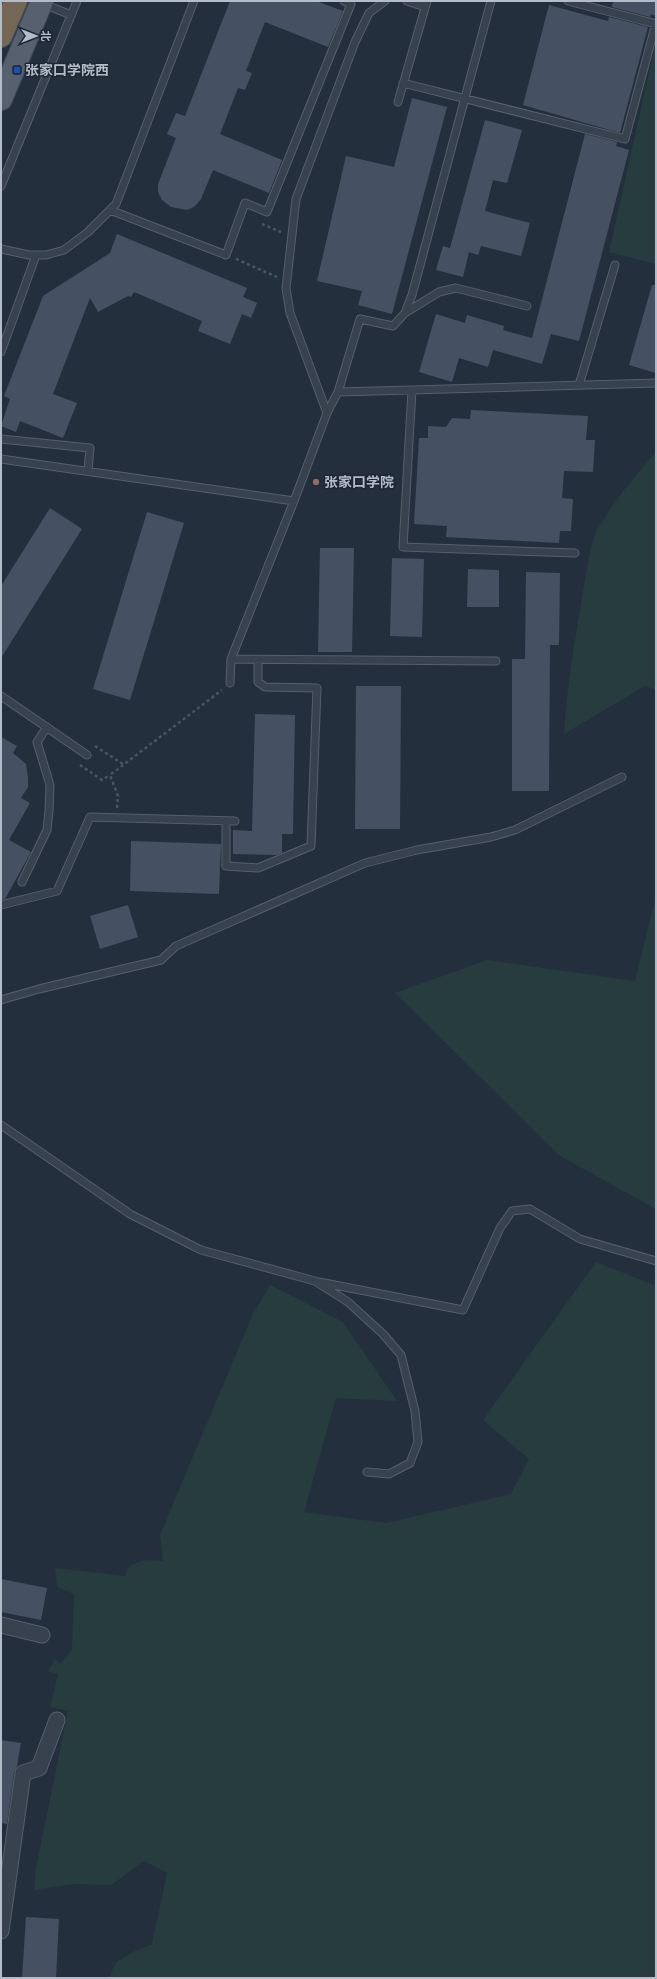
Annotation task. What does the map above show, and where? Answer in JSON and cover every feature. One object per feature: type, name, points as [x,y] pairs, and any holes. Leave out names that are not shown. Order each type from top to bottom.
[{"type":"highway","points":[[1,36],[16,1]]},
{"type":"main road","points":[[1,99],[42,2]]},
{"type":"street","points":[[1,1625],[42,1635]]},
{"type":"street","points":[[1,1931],[2,1910],[23,1773],[39,1768],[57,1720]]},
{"type":"lane","points":[[1,186],[77,1]]},
{"type":"lane","points":[[1,249],[36,255],[46,255],[64,250],[88,232],[116,204],[194,1]]},
{"type":"lane","points":[[110,210],[226,255],[245,203],[268,212],[351,4],[344,1]]},
{"type":"lane","points":[[327,413],[290,314],[287,281],[296,199],[355,42],[369,13],[385,1]]},
{"type":"lane","points":[[398,102],[426,4],[407,1]]},
{"type":"lane","points":[[405,314],[412,295],[491,1]]},
{"type":"lane","points":[[403,83],[625,139],[656,24],[568,1]]},
{"type":"lane","points":[[42,2],[71,15]]},
{"type":"lane","points":[[1,352],[36,255]]},
{"type":"lane","points":[[579,386],[615,264]]},
{"type":"lane","points":[[230,683],[231,659],[294,501],[327,413],[338,392],[360,319],[393,326],[405,314],[439,292],[456,288],[527,306]]},
{"type":"lane","points":[[338,392],[656,383]]},
{"type":"lane","points":[[412,390],[403,547],[575,553]]},
{"type":"lane","points":[[1,439],[90,448],[88,470]]},
{"type":"lane","points":[[1,459],[88,470],[294,501]]},
{"type":"lane","points":[[231,659],[496,661]]},
{"type":"lane","points":[[226,821],[226,866],[258,868],[311,846],[317,688],[265,687],[258,682],[258,660]]},
{"type":"lane","points":[[1,696],[87,755]]},
{"type":"lane","points":[[22,882],[47,830],[50,785],[37,742],[47,727]]},
{"type":"lane","points":[[1,1000],[39,989],[161,960],[176,946],[365,863],[417,850],[491,837],[515,830],[622,777]]},
{"type":"lane","points":[[1,905],[57,891],[90,817],[235,821]]},
{"type":"lane","points":[[1,1125],[130,1214],[201,1250],[315,1281],[464,1310],[500,1228],[512,1211],[530,1209],[580,1239],[656,1261]]},
{"type":"lane","points":[[315,1281],[348,1302],[383,1334],[401,1355],[415,1411],[418,1442],[410,1464],[389,1474],[367,1472]]},
{"type":"path","points":[[241,215],[291,236]]},
{"type":"path","points":[[226,255],[287,281]]},
{"type":"path","points":[[117,818],[118,796],[110,775],[230,683]]},
{"type":"green space","points":[[656,41],[656,264],[609,252]]},
{"type":"green space","points":[[656,452],[656,690],[645,686],[564,734],[574,645],[592,543],[597,530],[617,499]]},
{"type":"green space","points":[[656,897],[656,1209],[560,1156],[395,993],[487,960],[635,981]]},
{"type":"green space","points":[[596,1262],[656,1286],[656,1978],[109,1978],[116,1962],[135,1951],[152,1944],[167,1873],[144,1861],[111,1885],[74,1884],[34,1890],[36,1868],[68,1711],[50,1707],[58,1674],[48,1671],[55,1659],[60,1664],[72,1650],[74,1594],[57,1587],[55,1568],[125,1576],[129,1566],[144,1560],[163,1561],[160,1535],[253,1314],[270,1285],[343,1322],[397,1401],[336,1398],[304,1512],[386,1523],[511,1494],[529,1459],[483,1420]]},
{"type":"building","points":[[230,1],[316,1],[343,11],[328,47],[265,22],[246,71],[252,73],[245,90],[238,88],[220,134],[282,160],[269,193],[213,170],[201,199],[194,207],[187,210],[171,207],[162,200],[158,192],[158,184],[176,138],[167,134],[176,113],[185,116]]},
{"type":"building","points":[[613,1],[656,1],[656,16],[651,14],[650,17],[612,7]]},
{"type":"building","points":[[549,5],[608,21],[609,17],[648,27],[620,133],[523,105]]},
{"type":"building","points":[[412,98],[447,107],[392,314],[358,305],[362,291],[317,281],[346,156],[394,167]]},
{"type":"building","points":[[485,120],[522,130],[507,183],[493,180],[485,211],[530,223],[521,256],[481,246],[478,255],[469,252],[463,277],[436,270],[443,246],[450,248]]},
{"type":"building","points":[[585,134],[617,142],[616,146],[629,150],[579,341],[551,334],[542,364],[493,350],[488,367],[459,358],[452,382],[419,372],[436,314],[465,323],[467,315],[504,326],[503,330],[532,338]]},
{"type":"building","points":[[117,234],[247,288],[243,297],[257,303],[251,318],[242,314],[230,344],[198,331],[202,321],[134,292],[131,297],[128,296],[98,312],[90,298],[53,394],[77,403],[63,438],[20,421],[16,432],[1,426],[10,399],[4,396],[43,296],[110,253]]},
{"type":"building","points":[[652,285],[656,285],[656,373],[629,365]]},
{"type":"building","points":[[471,410],[588,416],[586,440],[595,440],[593,472],[564,471],[562,498],[573,499],[571,531],[560,531],[559,543],[446,537],[447,526],[414,524],[419,438],[428,438],[428,426],[446,427],[452,418],[470,419]]},
{"type":"building","points":[[50,508],[82,529],[1,658],[1,586]]},
{"type":"building","points":[[147,512],[184,523],[130,700],[93,689]]},
{"type":"building","points":[[320,548],[354,548],[352,652],[318,652]]},
{"type":"building","points":[[392,558],[424,559],[422,637],[390,636]]},
{"type":"building","points":[[468,569],[499,570],[499,607],[467,607]]},
{"type":"building","points":[[526,572],[560,573],[559,645],[550,645],[549,791],[512,791],[512,659],[525,659]]},
{"type":"building","points":[[356,686],[401,686],[400,829],[355,829]]},
{"type":"building","points":[[255,714],[295,715],[293,834],[282,834],[282,853],[276,855],[233,854],[233,830],[252,831]]},
{"type":"building","points":[[1,737],[17,746],[13,753],[26,764],[28,787],[21,798],[30,803],[9,840],[31,852],[5,899],[1,900]]},
{"type":"building","points":[[131,841],[221,844],[219,894],[130,891]]},
{"type":"building","points":[[128,905],[138,937],[100,949],[90,916]]},
{"type":"building","points":[[1,1579],[47,1588],[41,1620],[1,1612]]},
{"type":"building","points":[[1,1740],[21,1743],[17,1766],[14,1772],[7,1824],[1,1823]]},
{"type":"building","points":[[26,1917],[59,1919],[56,1978],[22,1978]]},
{"type":"place","name":"张家口学院西","points":[[17,70]]},
{"type":"place","name":"张家口学院","points":[[316,482]]}]
